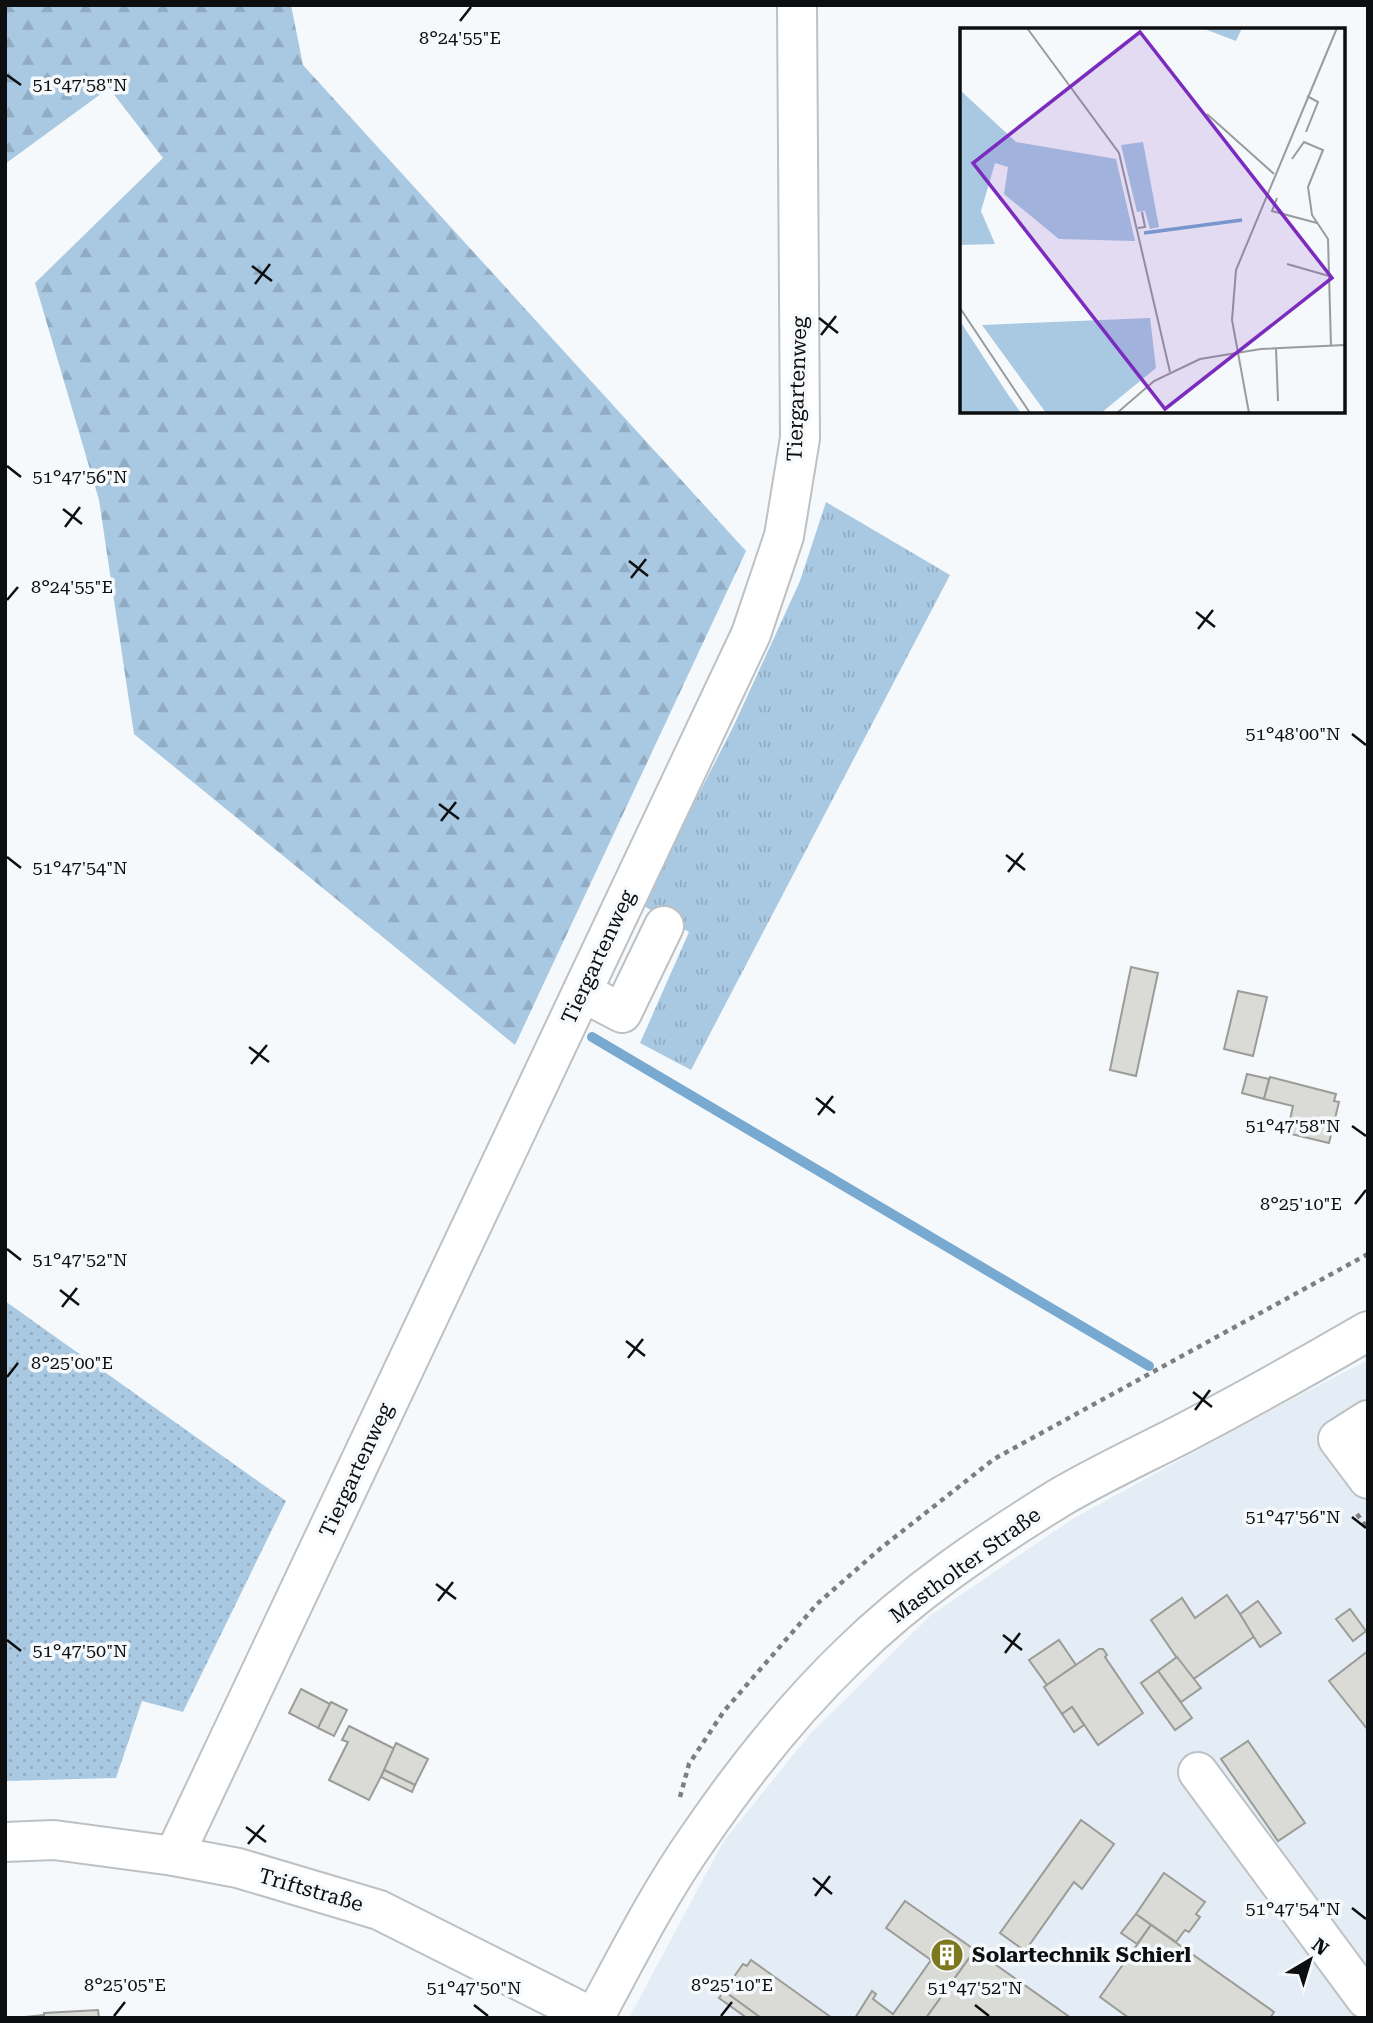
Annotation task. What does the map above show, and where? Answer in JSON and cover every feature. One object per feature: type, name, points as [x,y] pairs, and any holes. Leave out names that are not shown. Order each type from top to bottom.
[{"type":"street","name":"Tiergartenweg","points":[[174,1856],[751,634],[784,536],[800,439],[797,5]]},
{"type":"street","points":[[582,992],[622,1013],[664,926]]},
{"type":"street","name":"Mastholter Straße","points":[[594,2018],[647,1919],[696,1839],[792,1716],[851,1653],[915,1597],[1060,1497],[1271,1388],[1368,1331]]},
{"type":"street","points":[[1368,1420],[1338,1439],[1368,1479]]},
{"type":"street","points":[[1198,1772],[1362,2005]]},
{"type":"street","name":"Triftstraße","points":[[5,1842],[54,1840],[174,1856],[238,1868],[379,1910],[594,2018]]},
{"type":"shaded area","points":[[1368,1360],[1368,2018],[629,2018],[723,1842],[810,1734],[931,1615],[1074,1518]]},
{"type":"green space","points":[[5,5],[291,5],[303,65],[746,551],[515,1045],[134,734],[99,500],[35,283],[163,158],[109,88],[5,164]]},
{"type":"green space","points":[[826,502],[950,575],[691,1070],[640,1043],[689,932],[642,905],[734,725],[800,581]]},
{"type":"green space","points":[[5,1301],[286,1501],[183,1712],[142,1701],[116,1778],[5,1781]]},
{"type":"building","points":[[1131,967],[1158,973],[1136,1076],[1110,1070]]},
{"type":"building","points":[[1238,991],[1267,997],[1253,1056],[1224,1049]]},
{"type":"building","points":[[1247,1074],[1269,1079],[1264,1099],[1242,1093]]},
{"type":"building","points":[[1270,1077],[1336,1094],[1334,1101],[1339,1102],[1329,1143],[1287,1133],[1293,1106],[1264,1099]]},
{"type":"building","points":[[1227,1595],[1255,1636],[1192,1680],[1151,1620],[1182,1598],[1195,1618]]},
{"type":"building","points":[[1258,1601],[1281,1633],[1260,1647],[1240,1614]]},
{"type":"building","points":[[1350,1609],[1366,1631],[1353,1641],[1336,1619]]},
{"type":"building","points":[[1059,1640],[1076,1665],[1047,1685],[1029,1660]]},
{"type":"building","points":[[1099,1649],[1103,1649],[1107,1655],[1105,1657],[1143,1713],[1098,1745],[1072,1707],[1062,1714],[1044,1687]]},
{"type":"building","points":[[1368,1651],[1368,1730],[1329,1681]]},
{"type":"building","points":[[1177,1657],[1201,1688],[1181,1702],[1158,1671]]},
{"type":"building","points":[[1158,1671],[1192,1718],[1175,1730],[1141,1683]]},
{"type":"building","points":[[301,1689],[330,1704],[318,1728],[289,1713]]},
{"type":"building","points":[[331,1702],[347,1710],[334,1736],[318,1728]]},
{"type":"building","points":[[1072,1707],[1084,1725],[1074,1732],[1062,1714]]},
{"type":"building","points":[[349,1726],[395,1749],[369,1800],[329,1780],[348,1742],[342,1740]]},
{"type":"building","points":[[1248,1741],[1305,1823],[1278,1841],[1221,1759]]},
{"type":"building","points":[[396,1743],[428,1759],[415,1785],[384,1770]]},
{"type":"building","points":[[384,1770],[415,1785],[412,1792],[381,1777]]},
{"type":"building","points":[[1081,1820],[1114,1844],[1082,1889],[1074,1882],[1025,1951],[1000,1933]]},
{"type":"building","points":[[1164,1873],[1205,1902],[1196,1914],[1200,1917],[1189,1932],[1185,1930],[1176,1942],[1136,1914]]},
{"type":"building","name":"Solartechnik Schierl","points":[[905,1901],[975,1950],[926,2018],[855,2018],[872,1991],[876,1994],[873,1999],[893,2014],[931,1960],[886,1928]]},
{"type":"building","points":[[1136,1914],[1151,1925],[1137,1944],[1121,1933]]},
{"type":"building","points":[[1151,1925],[1274,2012],[1270,2018],[1129,2018],[1100,1997]]},
{"type":"building","points":[[975,1950],[1071,2018],[926,2018]]},
{"type":"building","points":[[751,1960],[832,2018],[761,2018],[724,1991],[743,1964],[747,1966]]},
{"type":"building","points":[[724,1991],[761,2018],[747,2018],[719,1998]]},
{"type":"building","points":[[98,2010],[99,2018],[15,2018],[44,2013]]},
{"type":"waterway","points":[[592,1037],[1149,1366]]},
{"type":"place","name":"Solartechnik Schierl","points":[[947,1955]]}]
